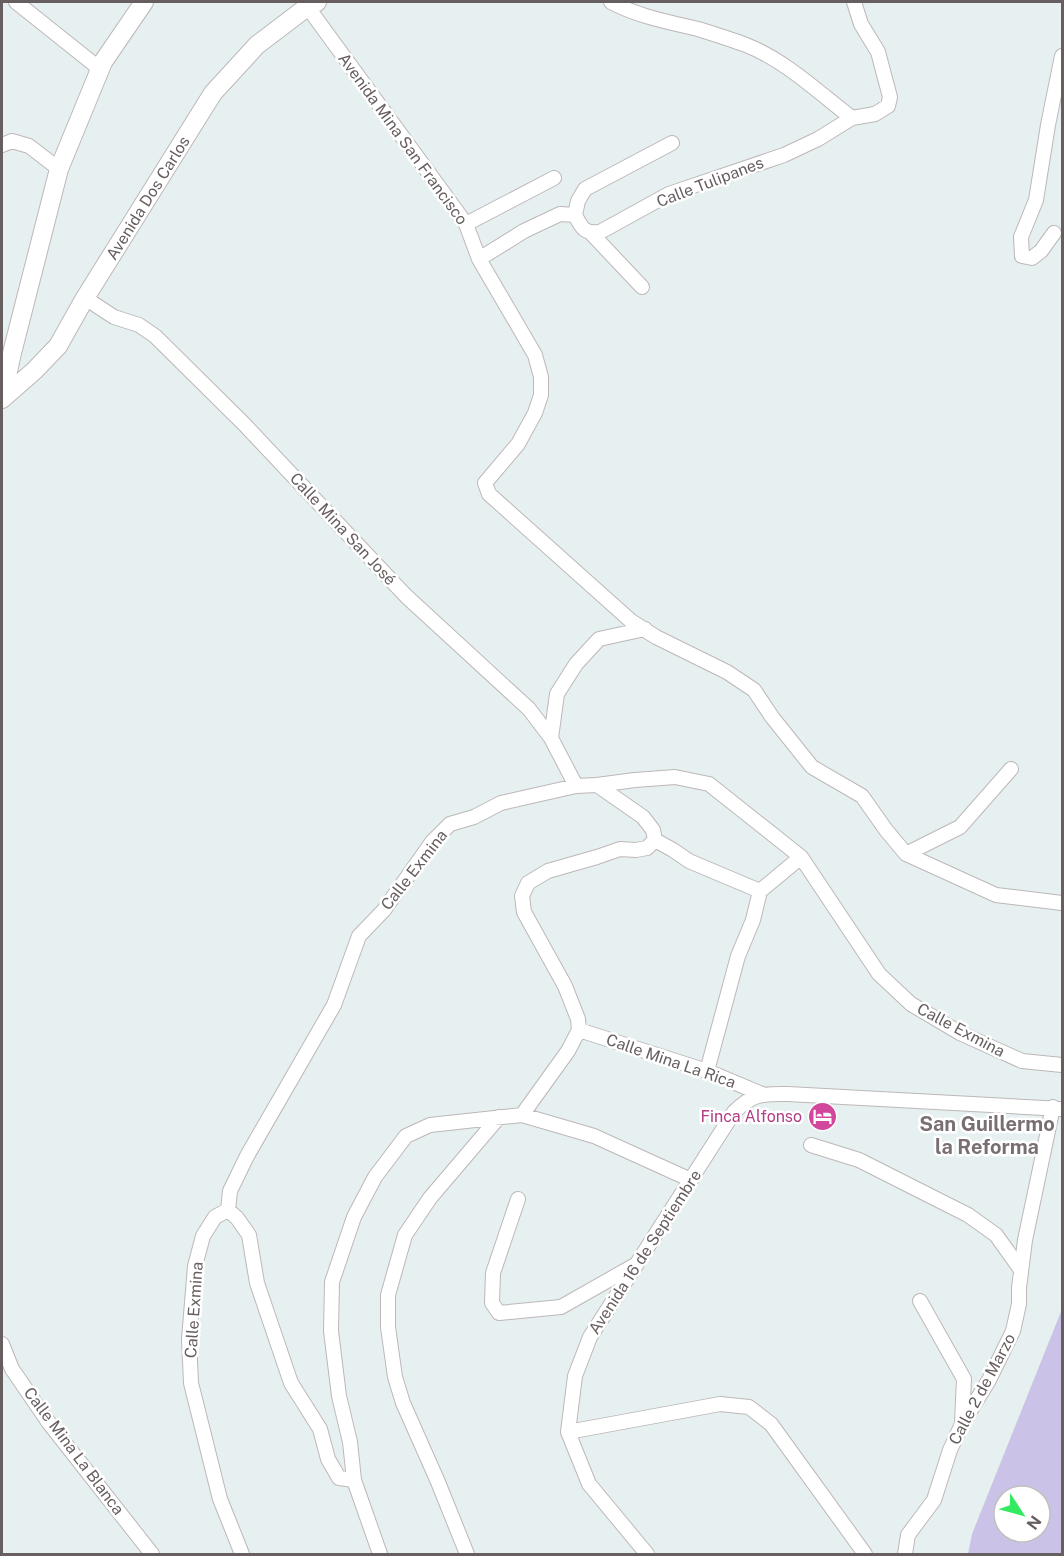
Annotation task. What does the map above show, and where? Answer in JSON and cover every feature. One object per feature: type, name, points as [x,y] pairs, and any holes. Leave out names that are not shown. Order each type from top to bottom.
[{"type":"street","points":[[16,2],[100,69]]},
{"type":"street","points":[[2,400],[7,349],[59,169],[100,69],[144,2]]},
{"type":"street","points":[[610,2],[649,17],[702,30],[748,46],[784,65],[852,117],[875,114],[888,106],[890,97],[878,52],[861,24],[854,2]]},
{"type":"street","name":"Avenida Mina San Francisco","points":[[309,3],[466,224],[479,259],[535,356],[541,377],[541,395],[518,444],[484,483],[489,494],[631,621],[656,637],[727,672],[754,690],[812,768],[862,796],[906,854]]},
{"type":"street","name":"Avenida Dos Carlos","points":[[2,400],[34,372],[58,346],[85,298],[213,93],[257,45],[309,3]]},
{"type":"street","points":[[1054,233],[1041,251],[1032,258],[1022,256],[1021,237],[1036,200],[1062,56]]},
{"type":"street","name":"Calle Tulipanes","points":[[591,233],[600,232],[669,194],[784,155],[818,139],[852,117]]},
{"type":"street","points":[[2,145],[12,141],[29,146],[59,169]]},
{"type":"street","points":[[642,287],[591,233],[582,229],[575,215],[578,201],[585,189],[672,143]]},
{"type":"street","points":[[466,224],[554,178]]},
{"type":"street","points":[[479,259],[524,231],[560,214],[575,215]]},
{"type":"street","name":"Calle Mina San José","points":[[85,298],[114,317],[139,324],[155,336],[244,424],[406,596],[529,709],[551,738],[576,786]]},
{"type":"street","points":[[551,738],[557,694],[576,663],[599,639],[645,629]]},
{"type":"street","points":[[906,854],[960,827],[1011,769]]},
{"type":"street","name":"Calle Exmina","points":[[243,1554],[220,1499],[191,1383],[189,1339],[195,1266],[203,1236],[215,1217],[228,1210],[230,1191],[247,1156],[334,1005],[359,936],[384,910],[432,842],[450,825],[501,803],[576,786],[675,777],[709,784],[801,857],[879,974],[910,1004],[960,1033],[1022,1061],[1062,1065]]},
{"type":"street","points":[[597,785],[643,817],[653,830],[655,840],[688,861],[760,891]]},
{"type":"street","points":[[522,1115],[568,1051],[579,1030],[578,1019],[565,986],[524,912],[522,896],[528,883],[548,871],[620,849],[647,848],[655,840]]},
{"type":"street","points":[[906,854],[996,895],[1062,903]]},
{"type":"street","points":[[707,1071],[738,956],[753,920],[760,891],[801,857]]},
{"type":"street","name":"Calle Mina La Rica","points":[[579,1030],[707,1071],[762,1094]]},
{"type":"street","points":[[762,1094],[1058,1108]]},
{"type":"street","name":"Avenida 16 de Septiembre","points":[[568,1432],[575,1376],[590,1337],[734,1112],[746,1101],[762,1094]]},
{"type":"street","name":"Calle 2 de Marzo","points":[[904,1554],[908,1535],[934,1500],[950,1450],[962,1424],[989,1380],[1013,1330],[1019,1304],[1025,1240],[1058,1108]]},
{"type":"street","points":[[380,1554],[354,1480],[350,1442],[339,1396],[331,1331],[332,1282],[354,1217],[375,1177],[406,1136],[430,1125],[522,1115],[594,1136],[691,1180]]},
{"type":"street","points":[[467,1554],[438,1482],[402,1403],[395,1377],[388,1295],[405,1235],[430,1198],[499,1117]]},
{"type":"street","points":[[811,1145],[859,1160],[968,1215],[996,1235],[1021,1270]]},
{"type":"street","points":[[518,1199],[494,1273],[492,1303],[499,1313],[561,1307],[637,1264]]},
{"type":"street","points":[[228,1210],[249,1235],[257,1283],[291,1383],[320,1429],[328,1459],[339,1478],[354,1480]]},
{"type":"street","points":[[920,1301],[964,1379],[962,1424]]},
{"type":"street","name":"Calle Mina La Blanca","points":[[2,1344],[12,1369],[49,1423],[152,1554]]},
{"type":"street","points":[[647,1554],[589,1484],[568,1432],[720,1404],[749,1407],[771,1424],[865,1554]]},
{"type":"shaded area","points":[[1062,1309],[1062,1554],[968,1554],[972,1534],[992,1484]]},
{"type":"place","name":"Finca Alfonso","points":[[823,1116]]},
{"type":"district","name":"San Guillermo la Reforma","points":[[987,1136]]}]
